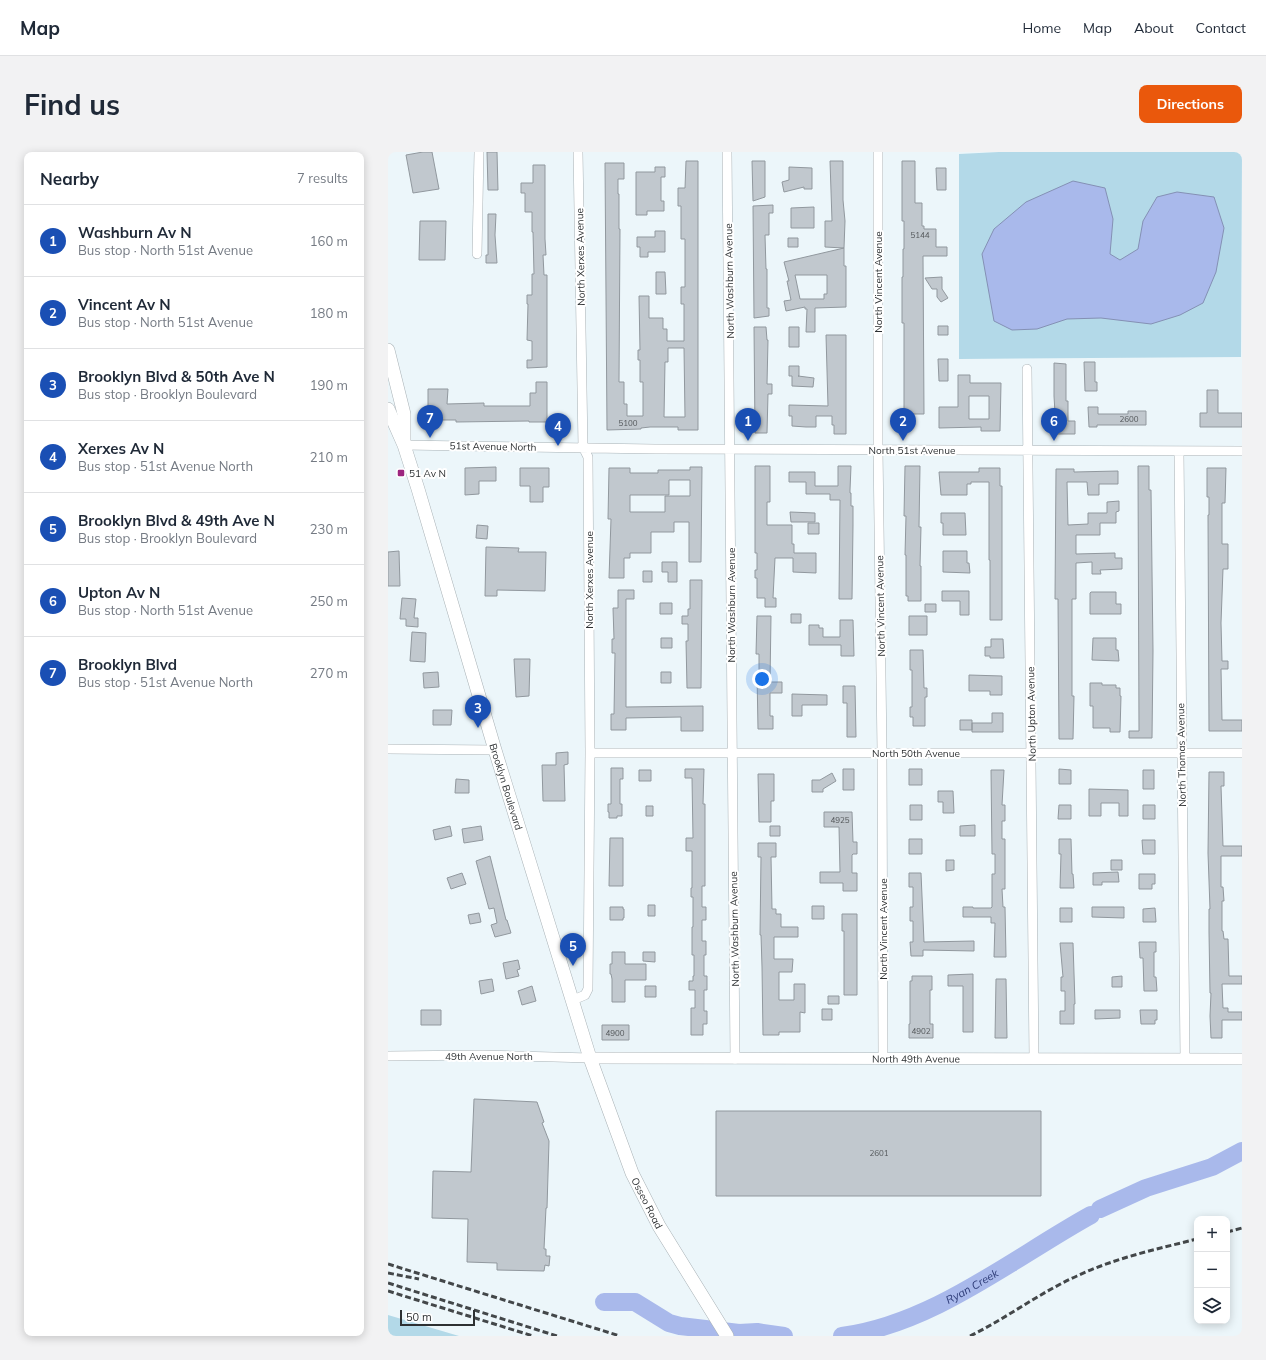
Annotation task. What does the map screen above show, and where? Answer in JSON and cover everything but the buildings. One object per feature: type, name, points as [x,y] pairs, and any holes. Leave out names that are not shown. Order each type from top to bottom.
[{"type":"main road","name":"Brooklyn Boulevard","points":[[388,350],[404,414],[404,445]]},
{"type":"main road","name":"Brooklyn Boulevard","points":[[388,409],[404,445],[495,750],[590,1058]]},
{"type":"main road","name":"Osseo Road","points":[[590,1058],[632,1173],[659,1226],[727,1336]]},
{"type":"street","points":[[477,254],[479,152]]},
{"type":"street","name":"North Xerxes Avenue","points":[[573,1000],[585,995],[588,989],[590,753],[588,457],[583,448],[578,152]]},
{"type":"street","name":"North Washburn Avenue","points":[[728,152],[735,1059]]},
{"type":"street","name":"North Vincent Avenue","points":[[878,152],[878,450],[882,752],[883,1059]]},
{"type":"street","name":"North Upton Avenue","points":[[1027,369],[1034,1059]]},
{"type":"street","name":"51st Avenue North","points":[[404,445],[583,448]]},
{"type":"street","name":"North 51st Avenue","points":[[583,448],[1242,451]]},
{"type":"street","name":"North Thomas Avenue","points":[[1178,451],[1185,1059]]},
{"type":"street","points":[[388,749],[495,750]]},
{"type":"street","name":"North 50th Avenue","points":[[590,753],[882,752],[1242,754]]},
{"type":"street","name":"49th Avenue North","points":[[388,1056],[491,1055],[590,1058]]},
{"type":"street","name":"North 49th Avenue","points":[[590,1058],[1242,1059]]},
{"type":"shaded area","points":[[999,152],[1242,152],[1241,357],[959,359],[959,154]]},
{"type":"shaded area","points":[[388,1315],[459,1336],[388,1336]]},
{"type":"water","points":[[1073,181],[1105,188],[1113,219],[1110,254],[1120,260],[1138,249],[1143,221],[1157,197],[1177,192],[1214,197],[1224,228],[1216,272],[1203,303],[1180,315],[1151,324],[1101,318],[1067,319],[1037,329],[1012,330],[994,321],[982,254],[994,229],[1026,202]]},
{"type":"waterway","name":"Ryan Creek","points":[[1100,1209],[1146,1188],[1212,1167],[1242,1151]]},
{"type":"waterway","name":"Ryan Creek","points":[[842,1336],[876,1329],[908,1318],[940,1304],[1002,1269],[1091,1215]]},
{"type":"waterway","name":"Ryan Creek","points":[[604,1302],[635,1302],[669,1323],[680,1326],[739,1333],[757,1332],[784,1336]]},
{"type":"railway","points":[[1230,1231],[1242,1228]]},
{"type":"railway","points":[[970,1336],[1049,1290],[1091,1270],[1136,1254],[1194,1240]]},
{"type":"railway","points":[[388,1264],[620,1336]]},
{"type":"railway","points":[[388,1273],[419,1279]]},
{"type":"railway","points":[[388,1283],[557,1336]]},
{"type":"railway","points":[[388,1291],[533,1336]]},
{"type":"place","name":"Brooklyn Blvd","points":[[430,438]]},
{"type":"place","name":"Washburn Av N","points":[[748,441]]},
{"type":"place","name":"Vincent Av N","points":[[903,441]]},
{"type":"place","name":"Upton Av N","points":[[1054,441]]},
{"type":"place","name":"Xerxes Av N","points":[[558,446]]},
{"type":"place","name":"51 Av N","points":[[401,473]]},
{"type":"place","name":"Brooklyn Blvd & 50th Ave N","points":[[478,728]]},
{"type":"place","name":"Brooklyn Blvd & 49th Ave N","points":[[573,966]]}]
